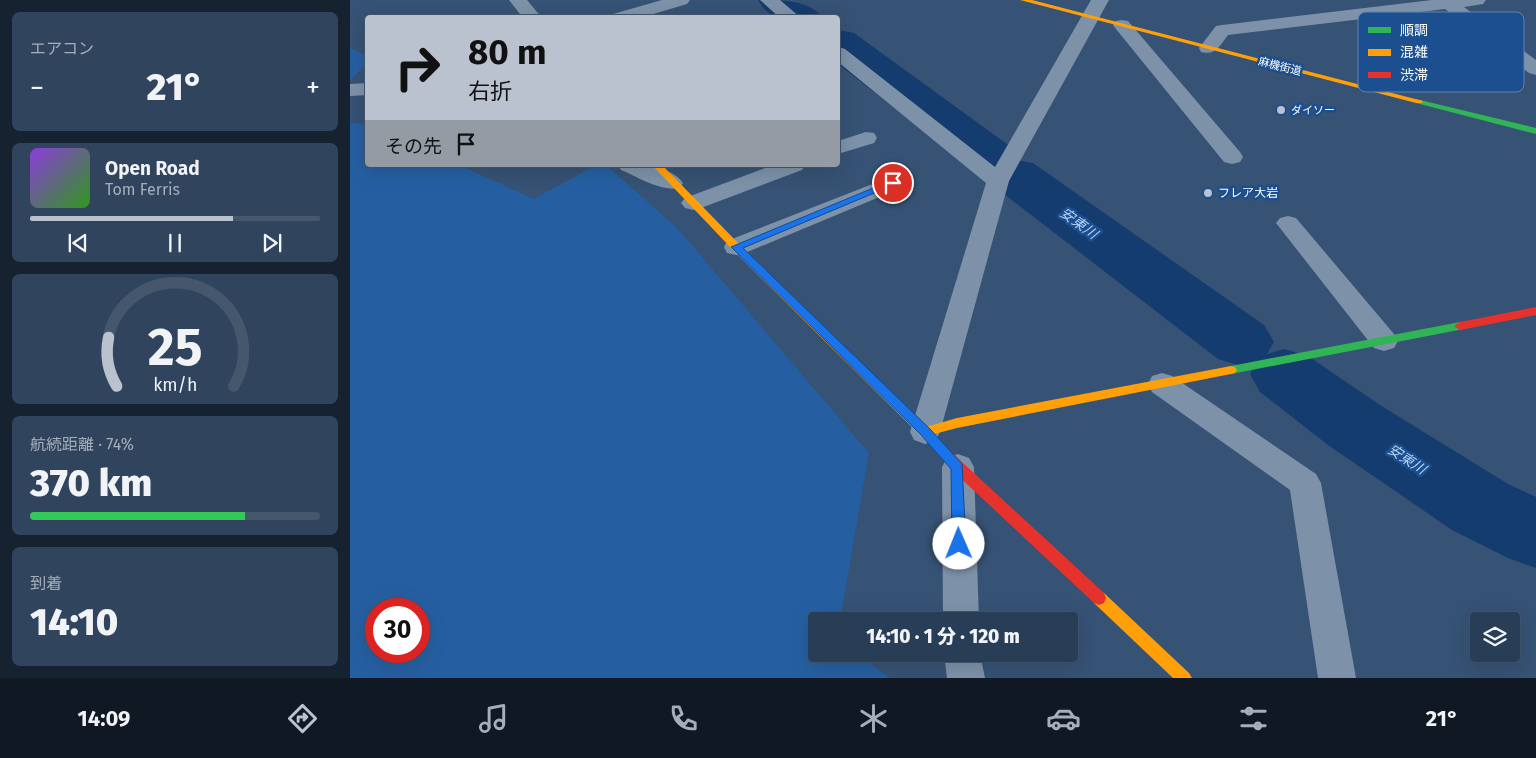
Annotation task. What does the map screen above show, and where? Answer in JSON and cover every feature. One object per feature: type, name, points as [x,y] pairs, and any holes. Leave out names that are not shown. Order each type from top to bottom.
[{"type":"street","points":[[518,0],[530,15]]},
{"type":"street","points":[[629,15],[681,0]]},
{"type":"street","points":[[769,0],[788,15]]},
{"type":"street","name":"麻機街道","points":[[1024,0],[1095,9],[1122,25],[1358,86]]},
{"type":"street","points":[[1373,12],[1477,0]]},
{"type":"street","points":[[1448,3],[1460,12]]},
{"type":"street","points":[[925,432],[998,181],[1095,9]]},
{"type":"street","points":[[1208,48],[1222,30],[1358,14]]},
{"type":"street","points":[[1122,25],[1232,157]]},
{"type":"street","points":[[840,55],[998,181]]},
{"type":"street","points":[[1524,60],[1536,69]]},
{"type":"street","points":[[350,90],[365,89]]},
{"type":"street","name":"麻機街道","points":[[1382,92],[1536,131]]},
{"type":"street","points":[[840,147],[866,138]]},
{"type":"street","points":[[633,167],[672,183]]},
{"type":"street","points":[[659,167],[672,183],[925,432],[958,467],[1184,678]]},
{"type":"street","points":[[693,203],[789,167]]},
{"type":"street","points":[[736,247],[893,183]]},
{"type":"street","points":[[1288,223],[1384,341]]},
{"type":"street","points":[[925,432],[958,423],[1536,311]]},
{"type":"street","points":[[1162,384],[1305,483],[1337,678]]},
{"type":"street","points":[[958,467],[961,612]]},
{"type":"street","points":[[963,662],[966,678]]},
{"type":"shaded area","points":[[350,48],[365,55],[365,66],[350,80]]},
{"type":"shaded area","points":[[350,122],[365,125],[365,167],[463,167],[534,199],[592,167],[608,167],[678,229],[869,453],[842,612],[808,612],[808,662],[869,662],[890,678],[350,678]]},
{"type":"waterway","name":"安東川","points":[[779,0],[799,15]]},
{"type":"waterway","name":"安東川","points":[[840,44],[992,158]]},
{"type":"waterway","name":"安東川","points":[[1014,175],[1241,342]]},
{"type":"waterway","name":"安東川","points":[[1284,374],[1354,425],[1480,507],[1536,534]]},
{"type":"traffic: fast","points":[[1419,101],[1536,131]]},
{"type":"traffic: fast","points":[[1231,370],[1460,326]]},
{"type":"traffic: slow","points":[[1024,0],[1358,85]]},
{"type":"traffic: slow","points":[[1384,92],[1419,101]]},
{"type":"traffic: slow","points":[[659,167],[736,247],[935,443]]},
{"type":"traffic: slow","points":[[925,432],[957,423],[1231,370]]},
{"type":"traffic: slow","points":[[1099,598],[1184,678]]},
{"type":"traffic: jam","points":[[1460,326],[1536,311]]},
{"type":"traffic: jam","points":[[935,443],[958,467],[1099,598]]},
{"type":"place","name":"ダイソー","points":[[1281,110]]},
{"type":"place","name":"フレア大岩","points":[[1208,193]]},
{"type":"route","points":[[893,183],[736,247],[925,432],[958,467],[959,544]]}]
